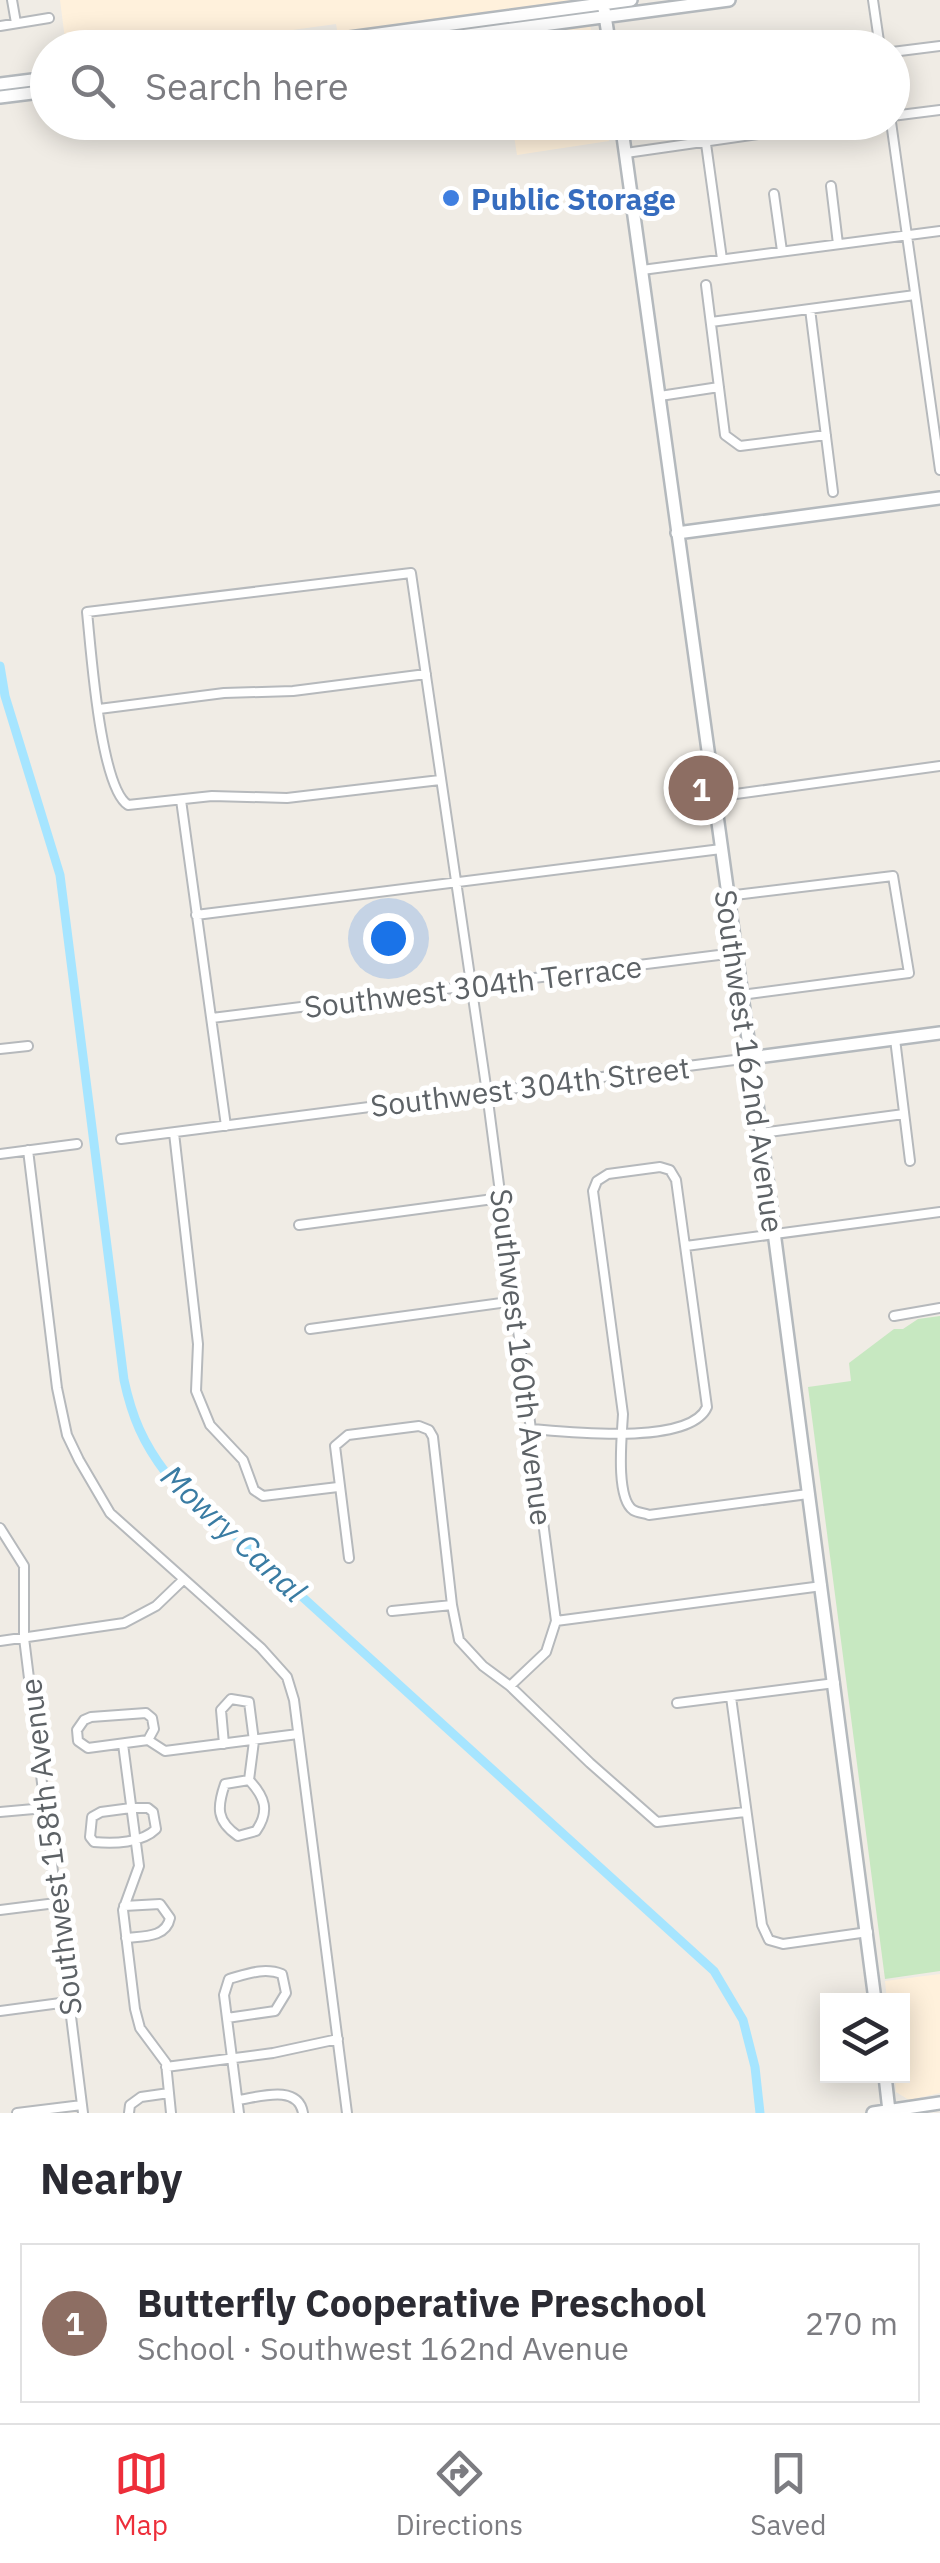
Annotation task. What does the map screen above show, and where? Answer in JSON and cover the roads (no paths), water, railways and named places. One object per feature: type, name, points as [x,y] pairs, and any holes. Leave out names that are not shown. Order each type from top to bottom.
[{"type":"street","points":[[12,0],[16,23]]},
{"type":"street","points":[[474,30],[631,0]]},
{"type":"street","points":[[438,30],[604,7],[729,0]]},
{"type":"street","points":[[873,0],[877,30]]},
{"type":"street","points":[[0,26],[48,18]]},
{"type":"street","points":[[910,50],[940,46]]},
{"type":"street","points":[[0,84],[30,80]]},
{"type":"street","points":[[0,97],[30,93]]},
{"type":"street","points":[[910,116],[940,110]]},
{"type":"street","name":"Southwest 162nd Avenue","points":[[624,140],[875,1993]]},
{"type":"street","points":[[626,153],[713,140]]},
{"type":"street","points":[[895,140],[940,470]]},
{"type":"street","points":[[706,141],[722,259]]},
{"type":"street","points":[[830,186],[838,244]]},
{"type":"street","points":[[774,194],[782,251]]},
{"type":"street","points":[[642,270],[940,232]]},
{"type":"street","points":[[706,285],[729,440],[740,446],[826,435]]},
{"type":"street","points":[[710,322],[915,295]]},
{"type":"street","points":[[810,309],[834,492]]},
{"type":"street","points":[[926,369],[937,367]]},
{"type":"street","points":[[660,396],[719,387]]},
{"type":"street","points":[[677,533],[940,498]]},
{"type":"street","points":[[440,780],[288,798],[232,795],[137,806],[121,801],[108,767],[87,612],[411,573],[457,882]]},
{"type":"street","points":[[99,709],[224,693],[293,692],[426,674]]},
{"type":"street","points":[[714,797],[940,766]]},
{"type":"street","points":[[182,800],[226,1126]]},
{"type":"street","points":[[196,916],[721,849]]},
{"type":"street","points":[[728,896],[893,876],[909,973],[741,995]]},
{"type":"street","name":"Southwest 160th Avenue","points":[[457,882],[556,1621]]},
{"type":"street","name":"Southwest 304th Terrace","points":[[212,1018],[735,952]]},
{"type":"street","name":"Southwest 304th Street","points":[[121,1139],[940,1033]]},
{"type":"street","points":[[895,1039],[910,1161]]},
{"type":"street","points":[[0,1049],[28,1046]]},
{"type":"street","points":[[760,1133],[904,1114]]},
{"type":"street","points":[[174,1133],[198,1344],[196,1390],[210,1425],[243,1460],[254,1490],[263,1496],[338,1488]]},
{"type":"street","points":[[0,1154],[76,1144]]},
{"type":"street","points":[[28,1150],[66,1435],[110,1513],[279,1666],[294,1700],[347,2113]]},
{"type":"street","points":[[532,1429],[604,1436],[622,1434],[692,1424],[702,1418],[706,1407],[676,1180],[670,1170],[660,1167],[608,1174],[597,1181],[594,1191],[622,1414],[622,1434],[620,1462],[626,1499],[632,1509],[649,1515],[808,1494]]},
{"type":"street","points":[[299,1226],[501,1198]]},
{"type":"street","points":[[686,1246],[940,1212]]},
{"type":"street","points":[[310,1329],[515,1301]]},
{"type":"street","points":[[894,1316],[940,1308]]},
{"type":"street","points":[[349,1558],[335,1446],[348,1435],[419,1426],[430,1430],[459,1640],[590,1764],[658,1822],[746,1812]]},
{"type":"street","name":"Southwest 158th Avenue","points":[[0,1528],[24,1566],[24,1638],[83,2109]]},
{"type":"street","points":[[0,1642],[124,1623],[156,1606],[182,1581]]},
{"type":"street","points":[[510,1686],[546,1652],[556,1621],[822,1586]]},
{"type":"street","points":[[392,1611],[452,1604]]},
{"type":"street","points":[[677,1703],[835,1683]]},
{"type":"street","points":[[731,1697],[762,1925],[770,1940],[783,1944],[868,1932]]},
{"type":"street","points":[[224,1744],[220,1710],[230,1699],[249,1702],[254,1741],[249,1780],[265,1804],[264,1819],[256,1831],[238,1836],[225,1827],[218,1814],[220,1800],[225,1784],[249,1780]]},
{"type":"street","points":[[148,1740],[154,1729],[152,1718],[146,1713],[92,1717],[77,1730],[78,1740],[88,1748],[148,1740],[165,1750],[298,1734]]},
{"type":"street","points":[[123,1744],[138,1875],[124,1906],[126,1938],[138,2021],[166,2066],[171,2113]]},
{"type":"street","points":[[0,1812],[45,1808]]},
{"type":"street","points":[[132,1808],[148,1808],[156,1821],[150,1835],[100,1843],[90,1838],[92,1818],[97,1814],[132,1808]]},
{"type":"street","points":[[0,1910],[56,1902]]},
{"type":"street","points":[[124,1906],[160,1904],[170,1918],[161,1932],[126,1938]]},
{"type":"street","points":[[227,2018],[275,2012],[286,1993],[282,1974],[270,1970],[229,1980],[224,1995],[232,2059],[240,2113]]},
{"type":"street","points":[[0,2011],[68,2002]]},
{"type":"street","points":[[166,2066],[232,2059],[338,2039]]},
{"type":"street","points":[[886,2083],[889,2111]]},
{"type":"street","points":[[129,2113],[130,2105],[141,2098],[169,2094]]},
{"type":"street","points":[[238,2100],[286,2094],[302,2104],[304,2113]]},
{"type":"street","points":[[873,2113],[940,2103]]},
{"type":"street","points":[[17,2113],[83,2109]]},
{"type":"waterway","name":"Mowry Canal","points":[[0,666],[5,696],[60,875],[124,1380],[145,1440],[166,1473],[714,1971],[743,2020],[755,2067],[760,2113]]},
{"type":"place","name":"Public Storage","points":[[451,198]]},
{"type":"place","name":"Butterfly Cooperative Preschool","points":[[701,788]]}]
